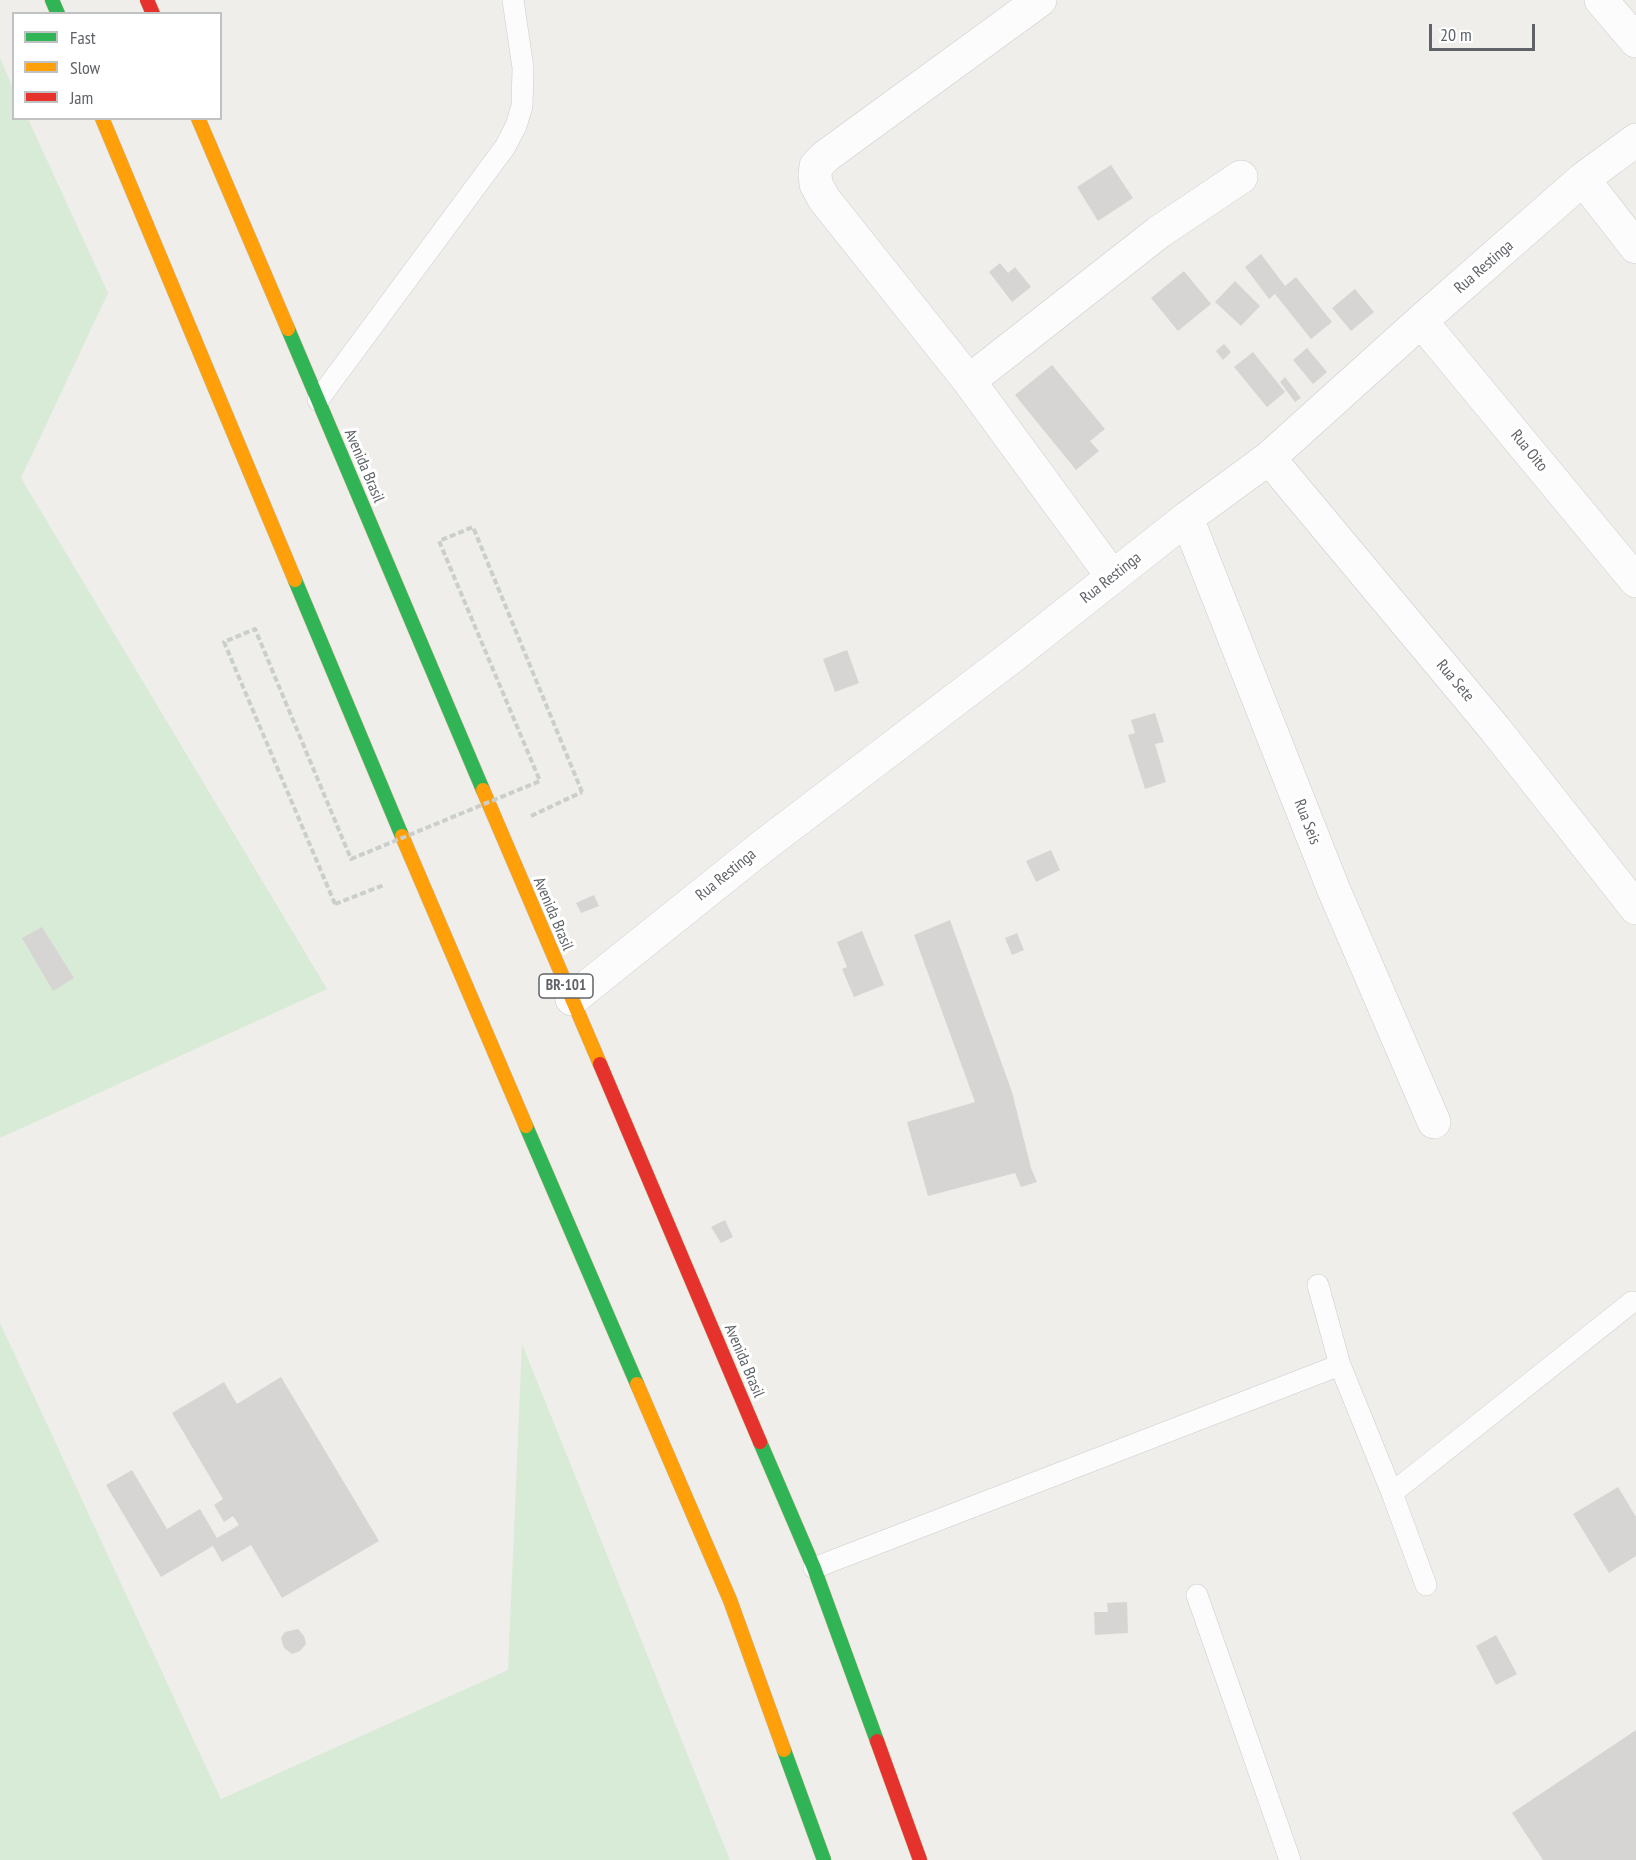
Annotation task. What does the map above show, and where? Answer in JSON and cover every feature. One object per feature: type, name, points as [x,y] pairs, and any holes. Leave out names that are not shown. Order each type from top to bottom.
[{"type":"highway","points":[[103,120],[417,872],[730,1600],[824,1860]]},
{"type":"highway","name":"Avenida Brasil","points":[[199,120],[814,1568],[920,1860]]},
{"type":"street","points":[[1040,0],[826,156],[816,166],[816,184],[824,199],[969,381],[1112,576]]},
{"type":"street","points":[[1601,0],[1636,42]]},
{"type":"street","name":"Rua Restinga","points":[[572,999],[763,846],[1014,655],[1187,518],[1269,458],[1583,179],[1636,140]]},
{"type":"street","points":[[969,381],[1159,232],[1241,177]]},
{"type":"street","points":[[1583,179],[1636,247]]},
{"type":"street","name":"Rua Oito","points":[[1422,321],[1636,581]]},
{"type":"street","name":"Rua Sete","points":[[1269,458],[1495,729],[1636,908]]},
{"type":"street","name":"Rua Seis","points":[[1187,518],[1333,888],[1434,1122]]},
{"type":"lane","points":[[318,400],[505,147],[516,126],[522,106],[523,68],[513,0]]},
{"type":"lane","points":[[1318,1284],[1340,1365],[1392,1493],[1425,1585]]},
{"type":"lane","points":[[1392,1493],[1632,1302]]},
{"type":"lane","points":[[814,1568],[1340,1365]]},
{"type":"lane","points":[[1197,1595],[1290,1860]]},
{"type":"path","points":[[417,872],[335,904],[224,642],[255,629],[351,859],[540,781],[439,542],[473,527],[582,792],[500,830]]},
{"type":"green space","points":[[0,58],[12,86],[12,120],[28,120],[108,293],[21,478],[327,989],[0,1138]]},
{"type":"green space","points":[[0,1323],[221,1799],[508,1670],[522,1344],[730,1860],[0,1860]]},
{"type":"building","points":[[1111,165],[1133,198],[1098,221],[1077,187]]},
{"type":"building","points":[[1261,254],[1285,286],[1296,277],[1332,322],[1311,339],[1275,294],[1269,299],[1245,267]]},
{"type":"building","points":[[1000,263],[1008,273],[1015,267],[1031,287],[1012,302],[989,272]]},
{"type":"building","points":[[1184,271],[1211,304],[1178,331],[1151,298]]},
{"type":"building","points":[[1235,281],[1260,306],[1241,326],[1215,302]]},
{"type":"building","points":[[1355,289],[1374,312],[1351,331],[1332,308]]},
{"type":"building","points":[[1224,344],[1231,352],[1223,360],[1216,351]]},
{"type":"building","points":[[1307,348],[1327,372],[1313,384],[1293,360]]},
{"type":"building","points":[[1253,352],[1285,392],[1267,407],[1234,367]]},
{"type":"building","points":[[1052,365],[1105,429],[1090,441],[1099,451],[1076,470],[1015,395]]},
{"type":"building","points":[[1285,377],[1301,398],[1295,402],[1280,382]]},
{"type":"building","points":[[847,650],[859,683],[835,692],[823,659]]},
{"type":"building","points":[[1155,713],[1164,742],[1155,744],[1166,782],[1145,789],[1128,735],[1135,733],[1131,720]]},
{"type":"building","points":[[1051,850],[1060,870],[1036,882],[1026,861]]},
{"type":"building","points":[[594,895],[599,906],[581,913],[576,903]]},
{"type":"building","points":[[950,920],[1012,1092],[1031,1168],[1037,1182],[1021,1187],[1015,1173],[928,1196],[907,1122],[975,1102],[914,935]]},
{"type":"building","points":[[42,927],[74,978],[53,991],[22,938]]},
{"type":"building","points":[[862,931],[884,985],[854,997],[842,969],[847,967],[837,942]]},
{"type":"building","points":[[1017,933],[1024,950],[1012,955],[1005,938]]},
{"type":"building","points":[[725,1220],[733,1237],[721,1243],[711,1227]]},
{"type":"building","points":[[281,1377],[379,1541],[282,1598],[251,1545],[222,1562],[213,1546],[161,1577],[106,1485],[132,1470],[167,1529],[200,1509],[217,1538],[239,1525],[233,1516],[224,1522],[214,1505],[223,1499],[172,1413],[224,1382],[237,1404]]},
{"type":"building","points":[[1618,1487],[1636,1517],[1636,1556],[1609,1573],[1573,1514]]},
{"type":"building","points":[[1127,1602],[1128,1633],[1095,1635],[1094,1612],[1108,1612],[1107,1603]]},
{"type":"building","points":[[298,1629],[304,1636],[306,1644],[300,1651],[292,1654],[284,1648],[281,1638],[285,1632]]},
{"type":"building","points":[[1496,1635],[1517,1674],[1496,1685],[1476,1646]]},
{"type":"building","points":[[1636,1730],[1636,1860],[1543,1860],[1512,1813]]},
{"type":"traffic: fast","points":[[52,0],[57,12]]},
{"type":"traffic: fast","points":[[288,329],[483,790]]},
{"type":"traffic: fast","points":[[295,580],[402,836]]},
{"type":"traffic: fast","points":[[526,1126],[637,1384]]},
{"type":"traffic: fast","points":[[760,1442],[814,1568],[877,1741]]},
{"type":"traffic: fast","points":[[784,1750],[824,1860]]},
{"type":"traffic: slow","points":[[103,120],[295,580]]},
{"type":"traffic: slow","points":[[199,120],[288,329]]},
{"type":"traffic: slow","points":[[483,790],[600,1064]]},
{"type":"traffic: slow","points":[[402,836],[526,1126]]},
{"type":"traffic: slow","points":[[637,1384],[730,1600],[784,1750]]},
{"type":"traffic: jam","points":[[147,0],[152,12]]},
{"type":"traffic: jam","points":[[600,1064],[760,1442]]},
{"type":"traffic: jam","points":[[877,1741],[920,1860]]}]
